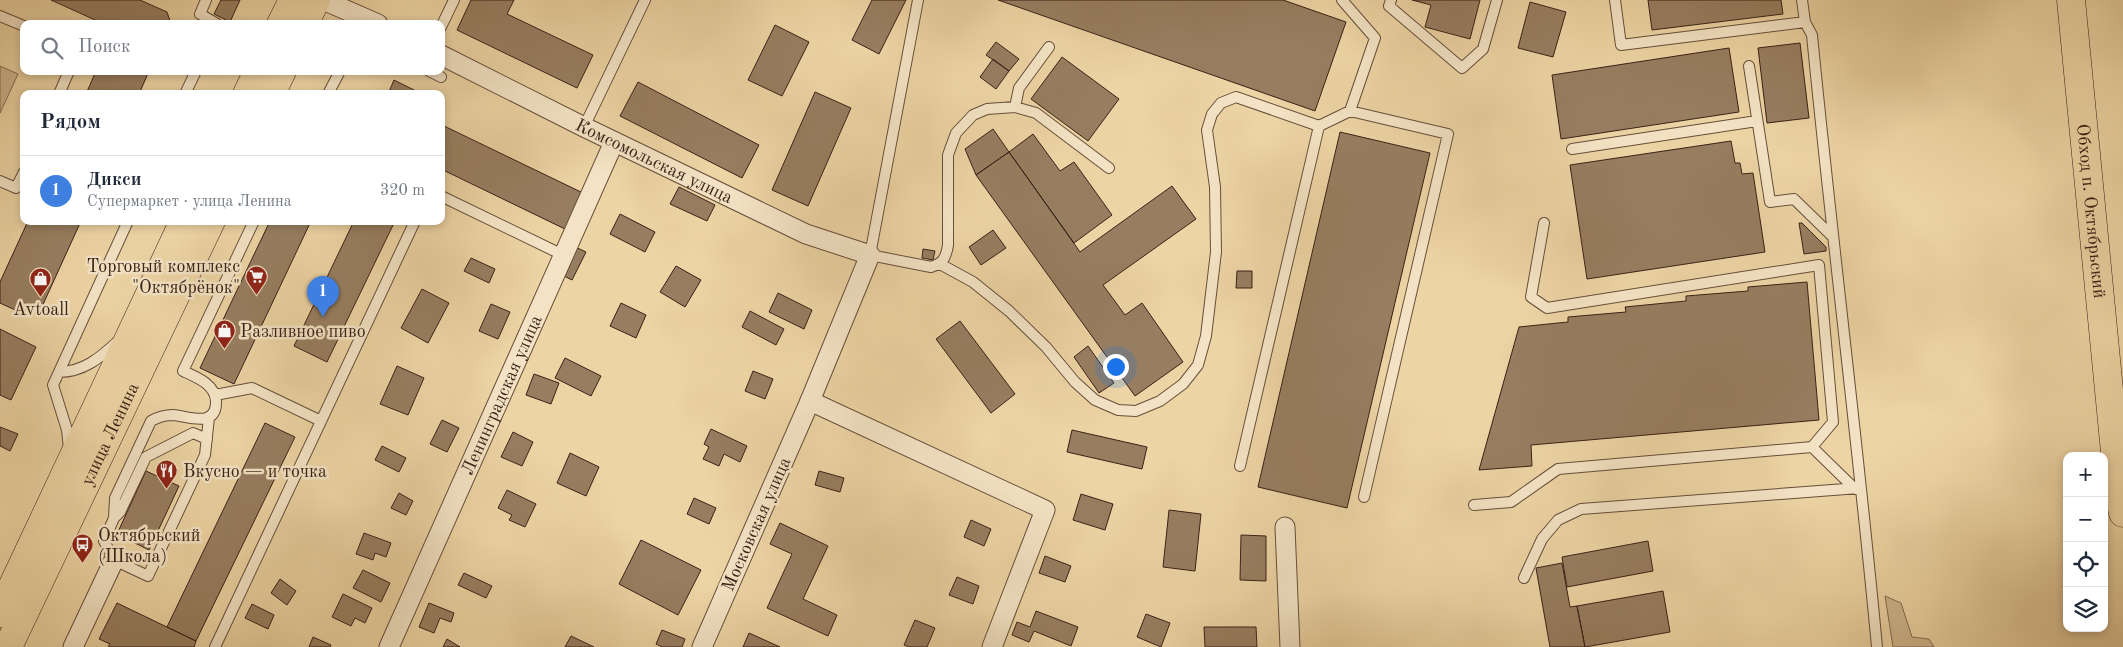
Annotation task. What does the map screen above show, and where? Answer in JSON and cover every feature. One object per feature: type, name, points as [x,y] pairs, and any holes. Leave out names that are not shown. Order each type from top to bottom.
[{"type":"main road","points":[[283,20],[292,0]]},
{"type":"main road","points":[[306,20],[316,0]]},
{"type":"main road","name":"Обход п. Октябрьский","points":[[2072,0],[2119,493],[2123,513]]},
{"type":"main road","points":[[249,90],[256,75]]},
{"type":"main road","points":[[273,90],[280,75]]},
{"type":"main road","name":"улица Ленина","points":[[0,613],[182,225]]},
{"type":"main road","name":"улица Ленина","points":[[8,647],[209,225]]},
{"type":"street","points":[[323,0],[365,20]]},
{"type":"street","name":"Комсомольская улица","points":[[445,57],[614,142],[806,234],[870,255]]},
{"type":"street","name":"Ленинградская улица","points":[[389,647],[614,142]]},
{"type":"street","name":"Московская улица","points":[[702,647],[810,401],[870,255]]},
{"type":"street","points":[[810,401],[1045,510],[992,647]]},
{"type":"street","points":[[1285,527],[1290,647]]},
{"type":"street","points":[[73,647],[114,560]]},
{"type":"lane","points":[[206,0],[200,14],[210,20]]},
{"type":"lane","points":[[444,20],[454,0]]},
{"type":"lane","points":[[584,127],[644,0]]},
{"type":"lane","points":[[918,0],[870,255],[931,267],[940,264],[946,257],[948,245],[948,155],[956,133],[973,115],[986,109],[1015,107],[1036,113],[1109,168]]},
{"type":"lane","points":[[1342,0],[1375,38],[1350,111]]},
{"type":"lane","points":[[1391,0],[1389,6],[1462,68],[1483,49],[1497,0]]},
{"type":"lane","points":[[1615,0],[1621,45],[1805,22]]},
{"type":"lane","points":[[1802,0],[1805,22],[1812,36],[1877,647]]},
{"type":"lane","points":[[0,16],[20,24]]},
{"type":"lane","points":[[1015,107],[1019,88],[1049,47]]},
{"type":"lane","points":[[1749,66],[1770,202],[1794,199],[1832,236]]},
{"type":"lane","points":[[61,90],[67,75]]},
{"type":"lane","points":[[188,90],[194,75]]},
{"type":"lane","points":[[330,90],[338,75]]},
{"type":"lane","points":[[437,75],[441,77]]},
{"type":"lane","points":[[940,264],[973,282],[1009,311],[1046,347],[1075,382],[1095,400],[1118,410],[1136,411],[1160,401],[1183,384],[1198,365],[1206,336],[1216,252],[1215,187],[1207,130],[1212,114],[1221,103],[1236,97],[1319,126],[1350,111],[1448,134],[1364,497]]},
{"type":"lane","points":[[1572,149],[1757,121]]},
{"type":"lane","points":[[1240,466],[1319,126]]},
{"type":"lane","points":[[0,181],[16,188],[20,180]]},
{"type":"lane","points":[[445,198],[563,255]]},
{"type":"lane","points":[[1474,506],[1512,502],[1558,469],[1812,447],[1833,422],[1819,265],[1547,308],[1531,297],[1544,223]]},
{"type":"lane","points":[[68,466],[69,447],[67,430],[53,385],[126,225]]},
{"type":"lane","points":[[209,417],[195,420],[173,415],[160,416],[151,421],[115,498],[114,518],[104,541],[114,560],[148,576],[205,455],[209,417],[215,410],[215,396],[210,387],[201,379],[183,371],[252,225]]},
{"type":"lane","points":[[214,647],[412,225]]},
{"type":"lane","points":[[59,372],[70,372],[86,367],[105,354],[134,325]]},
{"type":"lane","points":[[215,396],[252,388],[321,421]]},
{"type":"lane","points":[[114,518],[120,512],[146,457],[193,433],[206,439]]},
{"type":"lane","points":[[1812,447],[1859,488]]},
{"type":"lane","points":[[1524,578],[1542,539],[1558,520],[1580,508],[1859,488]]},
{"type":"shaded area","points":[[0,66],[18,74],[0,113]]},
{"type":"shaded area","points":[[1885,596],[1901,603],[1912,637],[1929,639],[1934,647],[1893,647]]},
{"type":"building","points":[[51,0],[140,0],[167,12],[170,20],[95,20]]},
{"type":"building","points":[[221,0],[240,0],[231,20],[226,20],[214,14]]},
{"type":"building","points":[[471,0],[514,0],[507,14],[593,55],[577,88],[457,30]]},
{"type":"building","points":[[872,0],[906,0],[879,54],[852,40]]},
{"type":"building","points":[[998,0],[1283,0],[1346,22],[1315,111]]},
{"type":"building","points":[[1412,0],[1480,0],[1470,39],[1425,27],[1431,5]]},
{"type":"building","points":[[1648,0],[1781,0],[1783,14],[1652,30]]},
{"type":"building","points":[[1530,2],[1566,12],[1553,57],[1518,48]]},
{"type":"building","points":[[775,25],[809,42],[782,96],[748,80]]},
{"type":"building","points":[[996,42],[1019,59],[1009,71],[986,55]]},
{"type":"building","points":[[1800,43],[1809,118],[1767,123],[1758,48]]},
{"type":"building","points":[[1729,48],[1739,112],[1561,139],[1552,75]]},
{"type":"building","points":[[1062,57],[1119,99],[1088,141],[1031,99]]},
{"type":"building","points":[[993,59],[1009,71],[996,89],[980,77]]},
{"type":"building","points":[[94,75],[147,75],[141,90],[88,90]]},
{"type":"building","points":[[394,80],[414,90],[390,90]]},
{"type":"building","points":[[638,82],[759,145],[742,178],[620,116]]},
{"type":"building","points":[[815,92],[851,108],[808,206],[772,190]]},
{"type":"building","points":[[445,126],[585,194],[567,230],[445,171]]},
{"type":"building","points":[[993,129],[1009,152],[976,175],[965,149]]},
{"type":"building","points":[[1340,132],[1430,153],[1347,508],[1258,487]]},
{"type":"building","points":[[1033,134],[1060,171],[1074,162],[1112,215],[1074,243],[1009,152]]},
{"type":"building","points":[[1731,141],[1735,163],[1740,163],[1742,174],[1753,173],[1765,252],[1587,279],[1570,165]]},
{"type":"building","points":[[1009,152],[1080,252],[1172,186],[1196,219],[1103,285],[1125,315],[1142,303],[1183,362],[1135,396],[976,175]]},
{"type":"building","points":[[679,187],[715,205],[707,221],[670,204]]},
{"type":"building","points":[[620,214],[655,232],[645,252],[610,234]]},
{"type":"building","points":[[1799,223],[1802,223],[1826,247],[1826,251],[1804,254]]},
{"type":"building","points":[[26,225],[79,225],[40,311],[28,305],[24,314],[0,303],[0,282]]},
{"type":"building","name":"Торговый комплекс \"Октябрёнок\"","points":[[268,225],[309,225],[234,384],[200,368]]},
{"type":"building","points":[[352,225],[393,225],[327,362],[294,346]]},
{"type":"building","points":[[993,230],[1006,248],[981,265],[969,247]]},
{"type":"building","points":[[571,245],[586,252],[572,280],[558,273]]},
{"type":"building","points":[[923,249],[935,251],[933,260],[922,258]]},
{"type":"building","points":[[471,258],[495,269],[489,283],[464,271]]},
{"type":"building","points":[[676,266],[701,280],[685,307],[660,292]]},
{"type":"building","points":[[1237,271],[1252,271],[1252,288],[1236,288]]},
{"type":"building","points":[[1807,282],[1819,420],[1531,445],[1532,466],[1479,470],[1519,327],[1568,322],[1568,317],[1626,312],[1625,307],[1686,301],[1686,296],[1748,291],[1748,287]]},
{"type":"building","points":[[422,289],[449,303],[428,343],[401,328]]},
{"type":"building","points":[[778,293],[812,310],[804,329],[769,312]]},
{"type":"building","points":[[621,303],[646,315],[636,338],[610,326]]},
{"type":"building","points":[[491,304],[510,312],[498,339],[479,331]]},
{"type":"building","points":[[750,311],[784,329],[776,345],[742,327]]},
{"type":"building","points":[[960,321],[1015,394],[991,413],[936,339]]},
{"type":"building","points":[[0,329],[36,347],[11,400],[0,395]]},
{"type":"building","points":[[1088,346],[1114,383],[1099,393],[1074,357]]},
{"type":"building","points":[[565,358],[601,376],[591,396],[555,378]]},
{"type":"building","points":[[397,366],[424,378],[408,415],[380,404]]},
{"type":"building","points":[[753,371],[773,379],[765,399],[745,391]]},
{"type":"building","points":[[534,374],[559,383],[551,404],[526,395]]},
{"type":"building","points":[[442,420],[459,428],[447,452],[430,444]]},
{"type":"building","points":[[265,423],[295,437],[196,641],[167,627]]},
{"type":"building","points":[[0,427],[18,434],[10,451],[0,446]]},
{"type":"building","points":[[711,429],[747,446],[740,462],[724,454],[719,466],[703,459],[709,447],[704,444]]},
{"type":"building","points":[[1072,430],[1147,447],[1142,469],[1067,452]]},
{"type":"building","points":[[513,432],[533,442],[522,466],[501,457]]},
{"type":"building","points":[[382,446],[406,458],[399,472],[375,460]]},
{"type":"building","points":[[570,453],[599,467],[586,496],[557,483]]},
{"type":"building","points":[[146,471],[179,486],[149,550],[117,534]]},
{"type":"building","points":[[819,471],[844,478],[840,492],[815,485]]},
{"type":"building","points":[[507,490],[536,504],[525,527],[509,520],[512,515],[498,508]]},
{"type":"building","points":[[399,493],[413,501],[406,515],[391,508]]},
{"type":"building","points":[[1081,494],[1113,504],[1105,530],[1073,520]]},
{"type":"building","points":[[694,498],[716,508],[709,524],[687,514]]},
{"type":"building","points":[[1169,510],[1201,514],[1195,571],[1163,567]]},
{"type":"building","points":[[971,520],[991,529],[984,546],[964,537]]},
{"type":"building","points":[[780,523],[828,546],[803,599],[837,615],[828,636],[767,608],[792,554],[770,544]]},
{"type":"building","points":[[364,533],[391,543],[386,557],[375,553],[373,560],[356,554]]},
{"type":"building","points":[[1241,535],[1266,536],[1266,581],[1240,580]]},
{"type":"building","points":[[641,540],[701,570],[678,615],[619,584]]},
{"type":"building","points":[[1648,541],[1653,571],[1567,587],[1562,557]]},
{"type":"building","points":[[1045,556],[1071,566],[1065,582],[1039,573]]},
{"type":"building","points":[[1562,563],[1570,607],[1577,606],[1585,647],[1550,647],[1536,568]]},
{"type":"building","points":[[363,570],[390,583],[381,602],[353,588]]},
{"type":"building","points":[[464,573],[492,586],[486,598],[458,585]]},
{"type":"building","points":[[957,577],[979,586],[973,604],[949,595]]},
{"type":"building","points":[[280,579],[296,591],[287,605],[271,593]]},
{"type":"building","points":[[1663,591],[1670,632],[1585,647],[1577,606]]},
{"type":"building","points":[[343,594],[372,608],[365,623],[355,618],[351,626],[332,617]]},
{"type":"building","points":[[117,603],[196,641],[194,647],[108,647],[110,644],[99,639]]},
{"type":"building","points":[[429,603],[454,613],[451,622],[440,618],[434,633],[419,627]]},
{"type":"building","points":[[252,604],[274,615],[268,629],[245,618]]},
{"type":"building","points":[[1036,611],[1078,627],[1071,646],[1034,631],[1029,642],[1012,635],[1017,622],[1030,627]]},
{"type":"building","points":[[1146,614],[1170,623],[1161,647],[1137,637]]},
{"type":"building","points":[[915,620],[935,628],[927,647],[909,647],[904,645]]},
{"type":"building","points":[[1204,627],[1256,627],[1257,647],[1205,647]]},
{"type":"building","points":[[662,630],[685,639],[682,647],[662,647],[656,644]]},
{"type":"building","points":[[749,633],[780,647],[743,647]]},
{"type":"building","points":[[571,636],[594,647],[565,647]]},
{"type":"building","points":[[313,637],[331,645],[330,647],[309,647]]},
{"type":"building","points":[[447,639],[460,647],[443,647]]},
{"type":"place","name":"Торговый комплекс \"Октябрёнок\"","points":[[256,295]]},
{"type":"place","name":"Avtoall","points":[[41,298]]},
{"type":"place","name":"Дикси","points":[[323,317]]},
{"type":"place","name":"Разливное пиво","points":[[224,350]]},
{"type":"place","name":"Вкусно — и точка","points":[[167,490]]},
{"type":"place","name":"Октябрьский (Школа)","points":[[82,564]]}]
